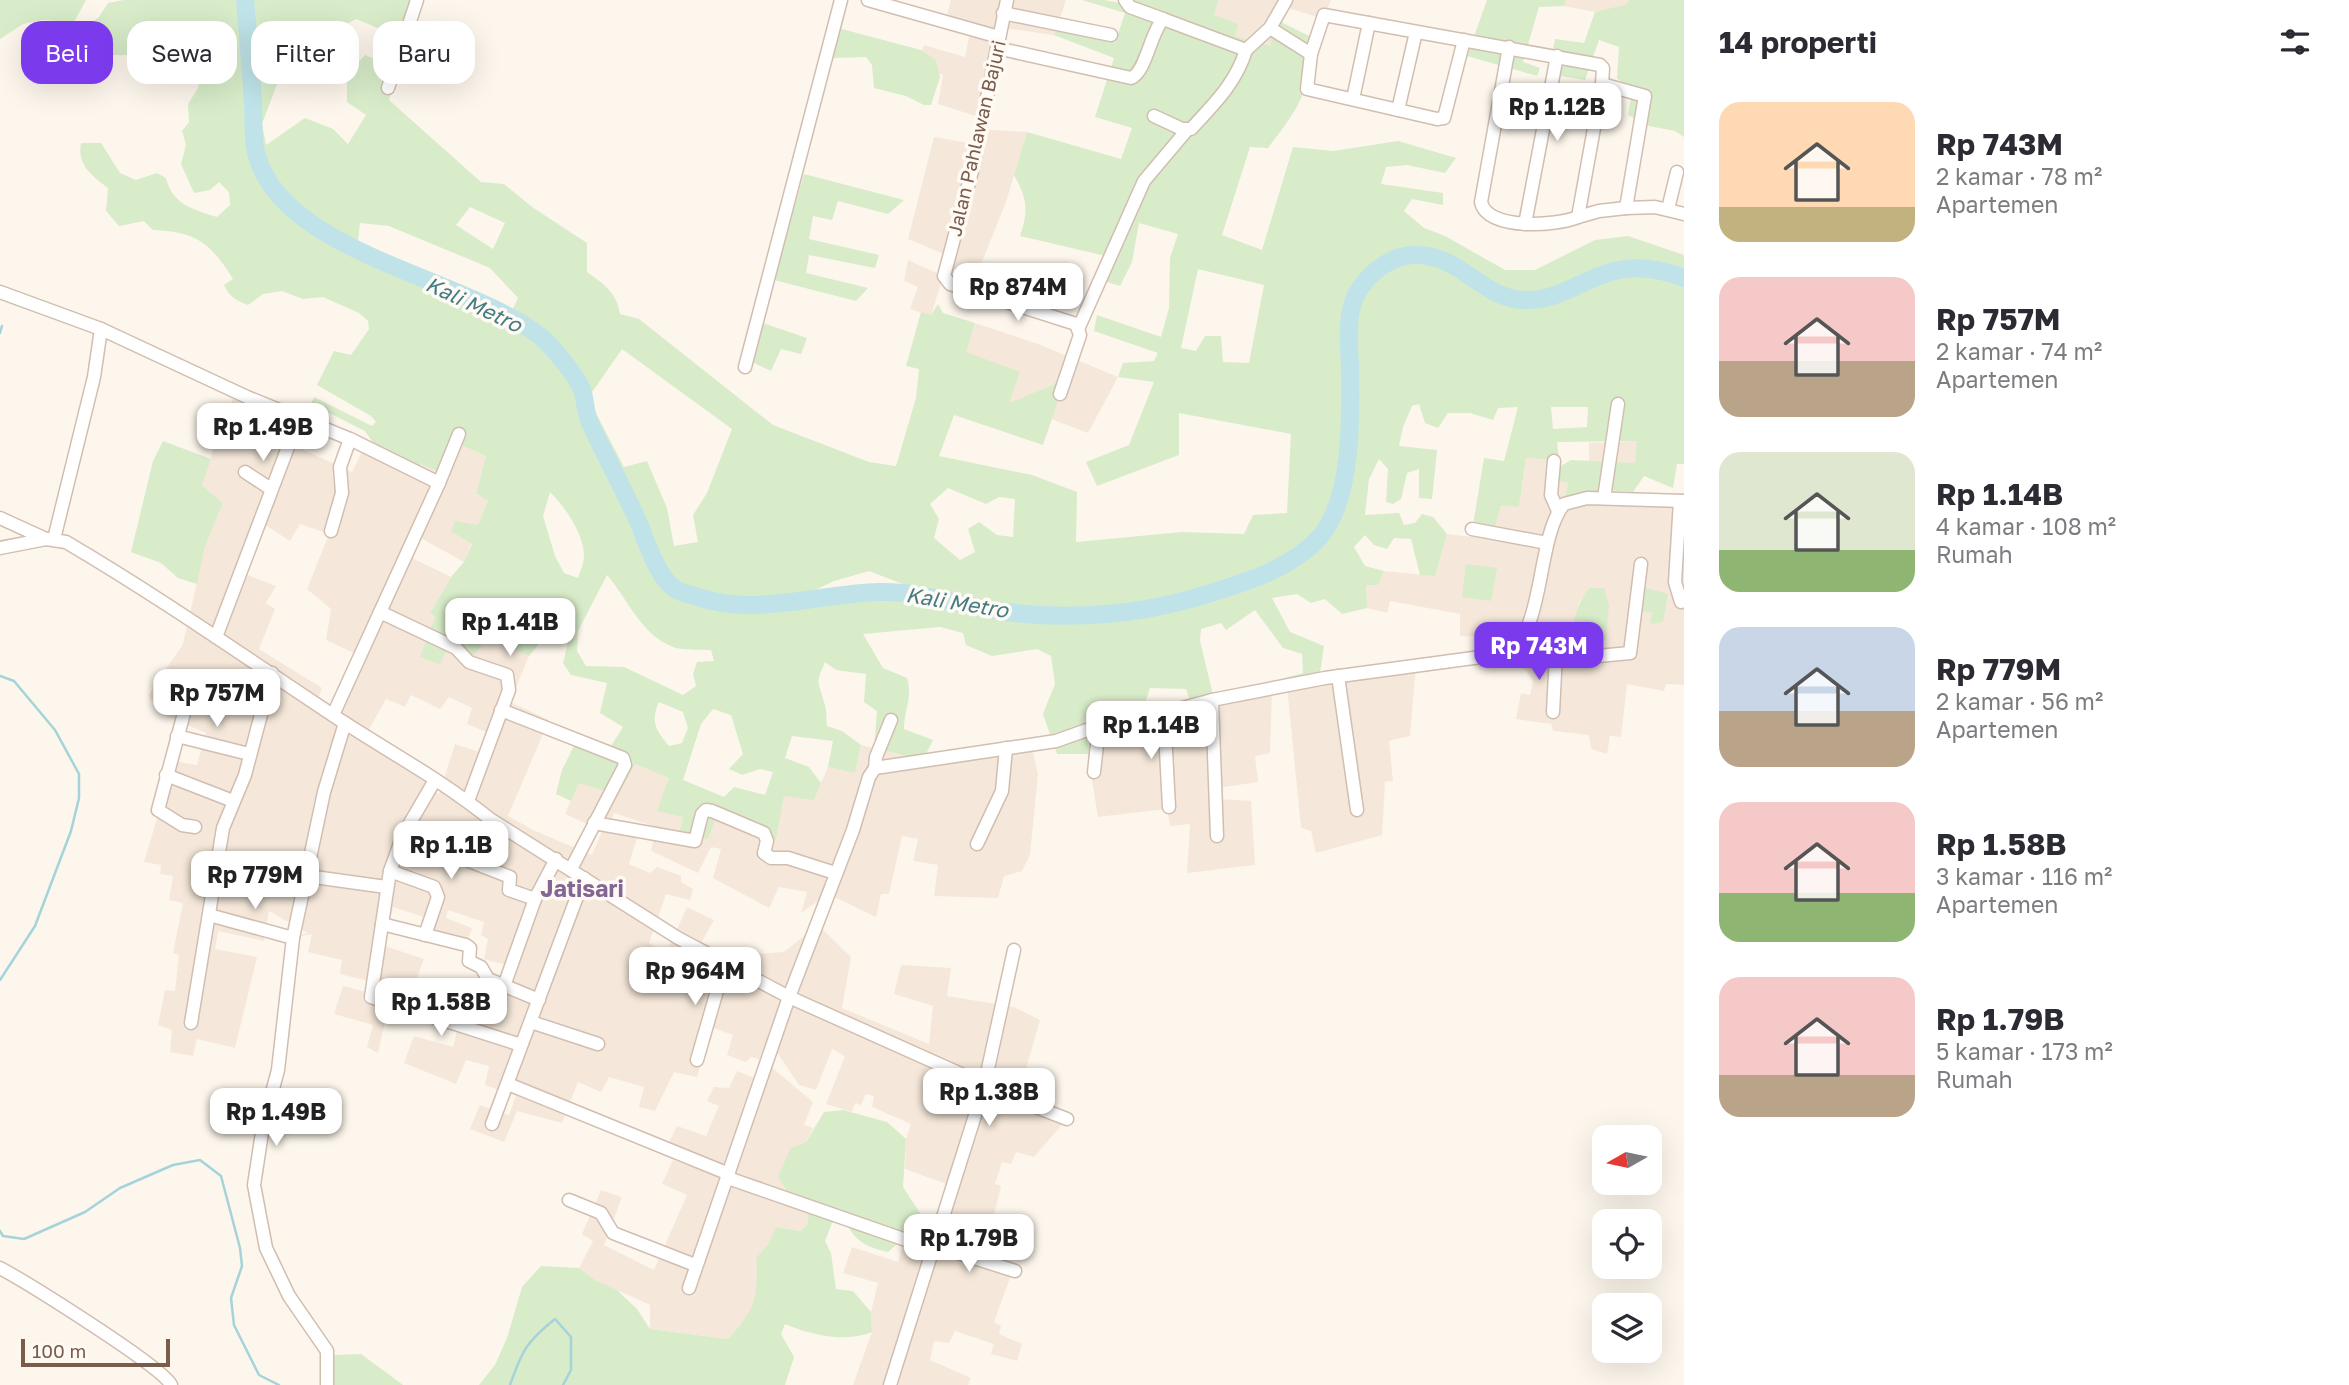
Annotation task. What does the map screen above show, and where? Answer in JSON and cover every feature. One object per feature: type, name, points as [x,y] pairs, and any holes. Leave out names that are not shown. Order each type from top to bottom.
[{"type":"street","points":[[388,88],[417,0]]},
{"type":"street","points":[[745,367],[841,0]]},
{"type":"street","points":[[868,0],[998,42],[1131,78],[1140,72],[1155,29],[1163,19]]},
{"type":"street","name":"Jalan Pahlawan Bajuri","points":[[1007,0],[972,171],[944,276],[950,284],[1079,327]]},
{"type":"street","points":[[1125,0],[1130,7],[1246,50]]},
{"type":"street","points":[[1060,394],[1080,335],[1079,327],[1144,181],[1187,130],[1225,93],[1237,75],[1246,50],[1270,28],[1286,0]]},
{"type":"street","points":[[1003,13],[1111,35]]},
{"type":"street","points":[[1464,40],[1444,118],[1437,119],[1307,89],[1311,54],[1324,15],[1509,47],[1600,65],[1603,68],[1602,84],[1578,217]]},
{"type":"street","points":[[1353,99],[1369,23]]},
{"type":"street","points":[[1270,28],[1311,54]]},
{"type":"street","points":[[1398,110],[1416,32]]},
{"type":"street","points":[[1509,47],[1481,202],[1485,213],[1543,226],[1599,211],[1626,208],[1668,209],[1684,214]]},
{"type":"street","points":[[1525,224],[1557,56]]},
{"type":"street","points":[[1602,84],[1645,96],[1626,208]]},
{"type":"street","points":[[1154,116],[1187,130]]},
{"type":"street","points":[[1668,209],[1677,172]]},
{"type":"street","points":[[0,292],[101,329],[247,397],[350,439],[439,483]]},
{"type":"street","points":[[50,539],[81,431],[94,377],[101,329]]},
{"type":"street","points":[[1604,498],[1618,404]]},
{"type":"street","points":[[216,637],[299,418]]},
{"type":"street","points":[[333,715],[459,434]]},
{"type":"street","points":[[331,531],[342,493],[340,467],[350,439]]},
{"type":"street","points":[[1554,461],[1551,495],[1558,511]]},
{"type":"street","points":[[245,472],[271,489]]},
{"type":"street","points":[[1516,648],[1527,628],[1547,543],[1558,511],[1567,502],[1604,498],[1682,501],[1675,582],[1681,602]]},
{"type":"street","points":[[0,518],[50,539],[66,542],[435,780],[472,790],[490,819],[678,938],[789,997],[961,1074],[984,1087],[1067,1119]]},
{"type":"street","points":[[1472,529],[1547,543]]},
{"type":"street","points":[[0,548],[50,539]]},
{"type":"street","points":[[875,768],[1056,741],[1099,726],[1212,700],[1338,676],[1503,654],[1516,648],[1598,656],[1630,653],[1641,564]]},
{"type":"street","points":[[380,612],[456,648],[469,662],[507,675],[510,680],[509,690],[472,790]]},
{"type":"street","points":[[1553,712],[1556,654]]},
{"type":"street","points":[[191,1023],[223,828],[245,775],[272,673]]},
{"type":"street","points":[[1338,676],[1357,810]]},
{"type":"street","points":[[1212,700],[1217,836]]},
{"type":"street","points":[[501,710],[623,758],[625,765],[570,869]]},
{"type":"street","points":[[184,713],[158,810],[182,825],[195,827]]},
{"type":"street","points":[[1164,713],[1169,807]]},
{"type":"street","points":[[689,1288],[789,997],[853,830],[869,777],[875,768],[876,757],[891,720]]},
{"type":"street","points":[[327,1385],[327,1351],[289,1296],[270,1257],[254,1185],[263,1126],[278,1070],[293,938],[324,792],[345,723]]},
{"type":"street","points":[[1094,772],[1099,726]]},
{"type":"street","points":[[177,736],[249,754]]},
{"type":"street","points":[[977,844],[1002,791],[1006,748]]},
{"type":"street","points":[[166,775],[233,802]]},
{"type":"street","points":[[435,780],[402,835],[390,871],[372,999],[521,1045]]},
{"type":"street","points":[[592,828],[695,841],[702,814],[706,810],[712,811],[764,833],[767,836],[764,848],[766,856],[804,862],[834,876]]},
{"type":"street","points":[[402,835],[510,877],[509,890],[535,899]]},
{"type":"street","points":[[504,986],[535,899],[556,859]]},
{"type":"street","points":[[390,871],[434,887],[438,891],[425,935]]},
{"type":"street","points":[[307,876],[386,887]]},
{"type":"street","points":[[492,1124],[584,878]]},
{"type":"street","points":[[209,915],[293,938]]},
{"type":"street","points":[[382,924],[469,947],[471,963],[481,967],[488,979],[539,1000]]},
{"type":"street","points":[[890,1385],[984,1087],[1014,950]]},
{"type":"street","points":[[697,1060],[725,963]]},
{"type":"street","points":[[531,1022],[598,1044]]},
{"type":"street","points":[[508,1084],[729,1176],[932,1247],[1015,1271]]},
{"type":"street","points":[[569,1200],[601,1213],[613,1233],[695,1265]]},
{"type":"street","points":[[0,1268],[141,1359],[168,1378],[171,1385]]},
{"type":"shaded area","points":[[951,0],[1066,0],[1054,35],[1004,28],[982,118],[938,104],[943,75],[915,67],[924,45],[965,57],[971,27],[947,14]]},
{"type":"shaded area","points":[[1219,0],[1331,0],[1323,19],[1282,6],[1271,46],[1235,36],[1214,15]]},
{"type":"shaded area","points":[[1566,0],[1629,0],[1628,4],[1595,12],[1564,6]]},
{"type":"shaded area","points":[[979,129],[1027,132],[1006,202],[977,274],[946,267],[949,256],[908,239],[934,137],[975,144]]},
{"type":"shaded area","points":[[908,260],[943,276],[931,316],[910,309],[918,287],[904,281]]},
{"type":"shaded area","points":[[975,323],[1038,344],[1118,377],[1088,433],[1009,403],[965,352]]},
{"type":"shaded area","points":[[233,399],[298,420],[286,442],[352,472],[362,452],[369,452],[418,471],[421,464],[461,445],[486,456],[476,492],[488,501],[464,562],[417,536],[406,555],[451,577],[430,613],[435,617],[449,645],[487,639],[529,656],[510,702],[549,720],[508,816],[533,830],[592,855],[602,831],[565,814],[579,782],[617,795],[635,764],[670,778],[683,817],[679,831],[715,817],[776,840],[784,795],[814,799],[828,767],[855,773],[861,745],[923,760],[1031,745],[1038,774],[1030,855],[1022,871],[1004,876],[998,898],[934,896],[938,865],[913,861],[918,839],[902,836],[889,894],[881,894],[876,917],[828,894],[801,913],[807,892],[779,887],[769,908],[713,878],[721,849],[711,847],[698,873],[651,851],[656,827],[614,813],[608,827],[638,835],[629,864],[650,873],[657,867],[681,876],[681,882],[693,889],[690,900],[666,894],[649,943],[666,954],[687,907],[714,920],[687,968],[704,980],[721,964],[740,955],[784,952],[818,925],[851,957],[842,1008],[929,1044],[933,1006],[894,994],[901,965],[951,968],[947,996],[1014,1007],[1040,1020],[1019,1093],[1049,1105],[1067,1119],[1034,1157],[1016,1152],[1011,1164],[1002,1162],[995,1184],[1001,1186],[990,1230],[980,1227],[973,1252],[1014,1267],[994,1322],[1001,1326],[999,1334],[1022,1344],[1017,1361],[991,1354],[994,1344],[955,1331],[949,1343],[934,1341],[930,1360],[971,1378],[968,1385],[853,1385],[872,1332],[871,1312],[878,1283],[843,1273],[852,1247],[898,1262],[906,1234],[914,1229],[937,1234],[952,1186],[905,1169],[906,1139],[911,1124],[872,1107],[874,1096],[866,1094],[861,1105],[855,1103],[852,1112],[826,1104],[845,1056],[832,1049],[816,1090],[799,1085],[774,1048],[768,1064],[813,1102],[804,1125],[813,1128],[806,1142],[808,1224],[800,1231],[776,1227],[768,1244],[756,1258],[758,1285],[748,1318],[728,1339],[650,1329],[650,1305],[595,1280],[579,1268],[593,1241],[582,1234],[601,1190],[622,1197],[604,1245],[654,1270],[687,1195],[662,1184],[673,1160],[689,1166],[693,1156],[668,1144],[677,1126],[706,1136],[719,1106],[707,1101],[714,1087],[729,1088],[737,1071],[757,1079],[762,1060],[751,1057],[746,1062],[727,1055],[733,1035],[711,1027],[697,1077],[674,1072],[655,1111],[639,1107],[644,1087],[609,1077],[601,1092],[578,1082],[562,1123],[517,1111],[504,1142],[470,1129],[480,1105],[509,1115],[516,1096],[485,1085],[489,1066],[466,1060],[456,1084],[404,1063],[414,1036],[453,1047],[462,1011],[476,1014],[484,979],[513,985],[518,968],[484,959],[488,939],[481,935],[484,922],[448,910],[446,918],[472,928],[463,952],[427,939],[434,920],[393,907],[385,946],[424,959],[412,991],[380,981],[376,1004],[402,1009],[397,1023],[385,1021],[378,1053],[367,1047],[373,1025],[334,1014],[343,986],[370,993],[372,982],[340,974],[342,960],[308,952],[312,934],[293,938],[308,933],[269,911],[264,941],[218,931],[215,949],[257,957],[235,1048],[197,1039],[193,1056],[170,1052],[172,1030],[158,1025],[165,990],[175,991],[179,955],[173,953],[183,903],[169,900],[173,876],[160,874],[161,865],[144,862],[174,761],[197,765],[206,733],[164,715],[148,696],[183,644],[205,547],[223,503],[202,485],[223,419]],"holes":[[[259,521],[290,541],[300,524],[329,534],[307,589],[331,609],[326,640],[358,655],[332,714],[318,699],[322,688],[259,649],[275,609],[266,603],[276,586],[242,573]],[[411,695],[440,709],[449,697],[472,708],[467,724],[491,734],[485,754],[455,744],[439,794],[368,731],[386,699],[405,707]]]},
{"type":"shaded area","points":[[1637,441],[1636,463],[1589,463],[1589,443]]},
{"type":"shaded area","points":[[1526,458],[1559,460],[1556,481],[1568,483],[1565,497],[1601,490],[1684,500],[1684,685],[1666,684],[1664,691],[1627,684],[1621,737],[1610,736],[1607,754],[1591,749],[1589,735],[1553,731],[1551,724],[1516,719],[1521,693],[1530,695],[1533,681],[1513,654],[1479,668],[1482,637],[1460,636],[1460,614],[1390,601],[1387,613],[1367,608],[1366,584],[1378,585],[1384,571],[1435,576],[1447,534],[1490,539],[1501,506],[1519,507]],"holes":[[[1589,588],[1606,630],[1605,640],[1589,639],[1572,632],[1579,603]]]},
{"type":"shaded area","points":[[1416,665],[1410,736],[1389,741],[1393,781],[1385,782],[1382,835],[1316,853],[1311,831],[1301,828],[1287,686]]},
{"type":"shaded area","points":[[1272,689],[1270,753],[1255,756],[1258,782],[1217,788],[1218,799],[1251,801],[1255,865],[1187,873],[1190,824],[1170,826],[1167,809],[1098,817],[1082,719],[1096,710],[1098,700],[1146,700],[1150,715]]},
{"type":"green space","points":[[0,0],[86,0],[75,21],[21,21],[21,25],[0,39]]},
{"type":"green space","points":[[124,0],[417,0],[412,21],[373,21],[373,26],[356,19],[251,21],[251,84],[277,84],[262,124],[266,145],[305,118],[333,129],[348,144],[366,115],[347,102],[347,84],[359,84],[359,61],[365,55],[373,58],[373,84],[393,84],[389,100],[481,182],[504,184],[532,207],[587,243],[587,272],[613,295],[620,314],[639,319],[773,425],[869,462],[896,466],[916,398],[919,369],[906,366],[921,312],[931,315],[938,304],[943,313],[975,323],[966,352],[1020,372],[1009,403],[1065,380],[1043,445],[954,415],[939,456],[1032,475],[1077,492],[1076,542],[1182,532],[1244,534],[1253,515],[1287,513],[1291,434],[1179,413],[1179,455],[1097,486],[1086,462],[1129,445],[1154,382],[1118,377],[1123,363],[1154,361],[1158,353],[1094,331],[1097,315],[1161,337],[1169,308],[1170,258],[1178,234],[1139,223],[1132,262],[1120,286],[1101,280],[1106,256],[1020,236],[1025,219],[1025,205],[1014,175],[1027,132],[1121,159],[1132,128],[1095,117],[1114,58],[1054,35],[1058,24],[1115,43],[1125,13],[1082,0],[1104,0],[1131,5],[1131,0],[1219,0],[1214,15],[1238,24],[1235,36],[1271,46],[1270,28],[1275,19],[1309,36],[1308,71],[1302,97],[1268,148],[1250,147],[1222,235],[1262,250],[1293,147],[1333,151],[1398,141],[1456,158],[1445,173],[1407,165],[1386,167],[1381,184],[1443,193],[1443,205],[1412,199],[1404,211],[1424,228],[1445,236],[1505,270],[1535,270],[1595,240],[1628,236],[1684,255],[1684,464],[1677,464],[1673,488],[1644,476],[1633,492],[1601,490],[1597,494],[1565,497],[1568,483],[1556,481],[1558,468],[1571,460],[1635,463],[1637,441],[1557,442],[1559,460],[1526,458],[1519,507],[1501,506],[1491,539],[1471,537],[1484,458],[1504,461],[1518,407],[1498,408],[1493,420],[1470,413],[1448,413],[1438,428],[1425,423],[1419,404],[1412,406],[1399,446],[1437,450],[1432,499],[1419,498],[1419,469],[1407,473],[1401,499],[1393,504],[1386,502],[1388,469],[1379,459],[1369,479],[1365,515],[1399,513],[1404,525],[1415,523],[1422,514],[1433,517],[1447,534],[1435,576],[1420,575],[1411,539],[1394,538],[1387,549],[1374,545],[1365,535],[1354,547],[1365,566],[1384,571],[1378,585],[1366,585],[1367,608],[1342,614],[1325,599],[1311,603],[1297,594],[1272,598],[1290,632],[1324,646],[1318,687],[1286,690],[1280,687],[1284,678],[1303,673],[1302,654],[1283,648],[1255,610],[1226,630],[1221,623],[1201,629],[1200,641],[1215,703],[1192,706],[1186,689],[1150,688],[1146,700],[1098,700],[1096,710],[1083,719],[1090,754],[1057,754],[1043,714],[1055,684],[1051,656],[1037,649],[992,656],[966,645],[963,633],[940,627],[863,634],[883,668],[907,678],[909,697],[904,729],[933,740],[923,760],[874,748],[877,711],[864,702],[866,674],[836,670],[825,662],[818,682],[826,708],[827,726],[842,731],[861,745],[855,773],[828,767],[833,741],[792,736],[785,758],[809,767],[821,783],[814,800],[784,796],[776,840],[716,817],[708,839],[679,832],[683,817],[657,811],[669,778],[635,764],[618,795],[579,783],[571,801],[556,794],[562,770],[579,736],[611,746],[623,727],[600,713],[607,683],[571,675],[563,663],[569,638],[541,614],[529,611],[520,630],[538,645],[529,656],[487,639],[474,655],[449,645],[440,664],[420,657],[435,617],[430,613],[451,577],[464,562],[472,544],[451,531],[455,521],[478,525],[488,501],[476,493],[486,456],[461,445],[447,475],[421,464],[418,471],[369,452],[374,444],[365,431],[311,404],[314,397],[372,426],[376,422],[371,416],[317,385],[334,351],[351,355],[369,329],[368,321],[359,313],[323,297],[303,299],[282,291],[263,294],[248,305],[236,300],[224,285],[233,279],[217,256],[200,241],[180,233],[153,230],[144,221],[119,226],[106,211],[108,188],[91,174],[83,163],[81,143],[101,143],[120,173],[136,180],[157,173],[166,178],[173,194],[192,208],[217,217],[230,205],[229,192],[219,182],[210,190],[194,193],[181,164],[186,145],[182,131],[189,122],[188,104],[199,84],[237,84],[237,21],[127,21],[126,55],[113,54],[113,21],[94,21],[108,3]],"holes":[[[470,207],[505,223],[493,249],[456,225]],[[360,223],[389,226],[490,268],[518,298],[510,315],[357,249]],[[1198,269],[1264,285],[1249,363],[1223,362],[1221,336],[1205,336],[1196,351],[1181,348]],[[622,349],[732,429],[707,493],[693,515],[698,542],[674,546],[667,508],[647,461],[624,467],[588,398]],[[1551,407],[1588,407],[1587,427],[1553,429]],[[948,488],[986,504],[999,497],[1015,499],[1013,537],[997,535],[979,522],[968,529],[975,552],[960,560],[934,538],[939,519],[930,504]],[[550,492],[573,521],[581,539],[584,559],[578,578],[564,573],[555,556],[543,516]],[[869,571],[931,595],[887,591],[797,599],[834,581]],[[607,575],[652,634],[673,647],[711,650],[714,661],[697,662],[693,674],[696,686],[683,695],[624,667],[586,666],[577,651],[578,631]],[[659,702],[683,712],[688,728],[682,743],[669,746],[658,730],[655,715]],[[713,709],[731,715],[743,754],[729,769],[742,775],[760,769],[773,772],[765,795],[734,787],[724,797],[683,780],[701,724]]]},
{"type":"green space","points":[[1487,0],[1566,0],[1564,6],[1539,7],[1523,62],[1540,68],[1537,76],[1467,56]]},
{"type":"green space","points":[[1629,0],[1684,0],[1684,137],[1675,131],[1649,126],[1628,115],[1632,92],[1617,78],[1619,47],[1599,40],[1585,80],[1548,74],[1555,39],[1584,43],[1595,12],[1627,4]]},
{"type":"green space","points":[[838,28],[921,50],[936,60],[940,77],[931,105],[874,88],[872,65],[866,57],[834,58],[835,34]]},
{"type":"green space","points":[[804,174],[904,200],[888,214],[838,201],[832,220],[813,216],[809,239],[879,255],[875,268],[809,255],[806,273],[868,288],[856,301],[774,280]]},
{"type":"green space","points":[[757,321],[807,338],[801,354],[781,349],[771,371],[746,359]]},
{"type":"green space","points":[[163,441],[211,459],[202,485],[223,503],[205,547],[197,584],[178,578],[161,563],[131,552],[153,461]]},
{"type":"green space","points":[[1466,564],[1497,568],[1491,601],[1462,597]]},
{"type":"green space","points":[[1643,587],[1668,594],[1663,622],[1650,624],[1652,613],[1639,611]]},
{"type":"green space","points":[[1589,588],[1604,588],[1609,605],[1606,640],[1590,639],[1588,648],[1577,644],[1574,622]]},
{"type":"green space","points":[[843,1110],[887,1122],[906,1139],[903,1187],[920,1213],[914,1229],[888,1252],[862,1242],[852,1233],[844,1219],[832,1223],[825,1241],[831,1253],[836,1289],[853,1291],[871,1312],[872,1332],[850,1337],[828,1336],[785,1324],[781,1334],[794,1357],[785,1385],[479,1385],[495,1365],[507,1338],[522,1287],[541,1266],[579,1268],[595,1280],[617,1290],[637,1309],[650,1329],[728,1339],[744,1320],[753,1303],[757,1283],[756,1258],[768,1244],[776,1227],[800,1231],[808,1224],[807,1208],[789,1195],[778,1176],[791,1148],[806,1142],[824,1112]]},
{"type":"green space","points":[[361,1354],[403,1385],[332,1385],[324,1361],[335,1355]]},
{"type":"waterway","name":"Kali Metro","points":[[245,0],[254,143],[257,156],[274,189],[302,217],[339,240],[380,261],[468,297],[540,336],[576,379],[584,397],[590,423],[664,577],[680,592],[718,602],[764,605],[857,593],[895,592],[1007,612],[1079,615],[1146,609],[1221,590],[1258,577],[1291,561],[1319,538],[1330,522],[1338,502],[1348,456],[1349,320],[1356,295],[1380,268],[1404,256],[1430,256],[1458,268],[1495,292],[1509,298],[1525,300],[1552,296],[1617,270],[1650,269],[1684,278]]},
{"type":"waterway","points":[[0,333],[2,326]]},
{"type":"waterway","points":[[0,676],[14,681],[55,730],[79,774],[79,798],[71,831],[35,926],[0,980]]},
{"type":"waterway","points":[[0,1231],[3,1236],[24,1239],[85,1212],[120,1188],[173,1165],[200,1160],[221,1176],[240,1248],[242,1266],[231,1298],[234,1325],[259,1375],[279,1385]]},
{"type":"waterway","points":[[510,1385],[526,1348],[537,1334],[555,1319],[571,1337],[571,1370],[563,1385]]},
{"type":"district","name":"Jatisari","points":[[582,888]]}]
